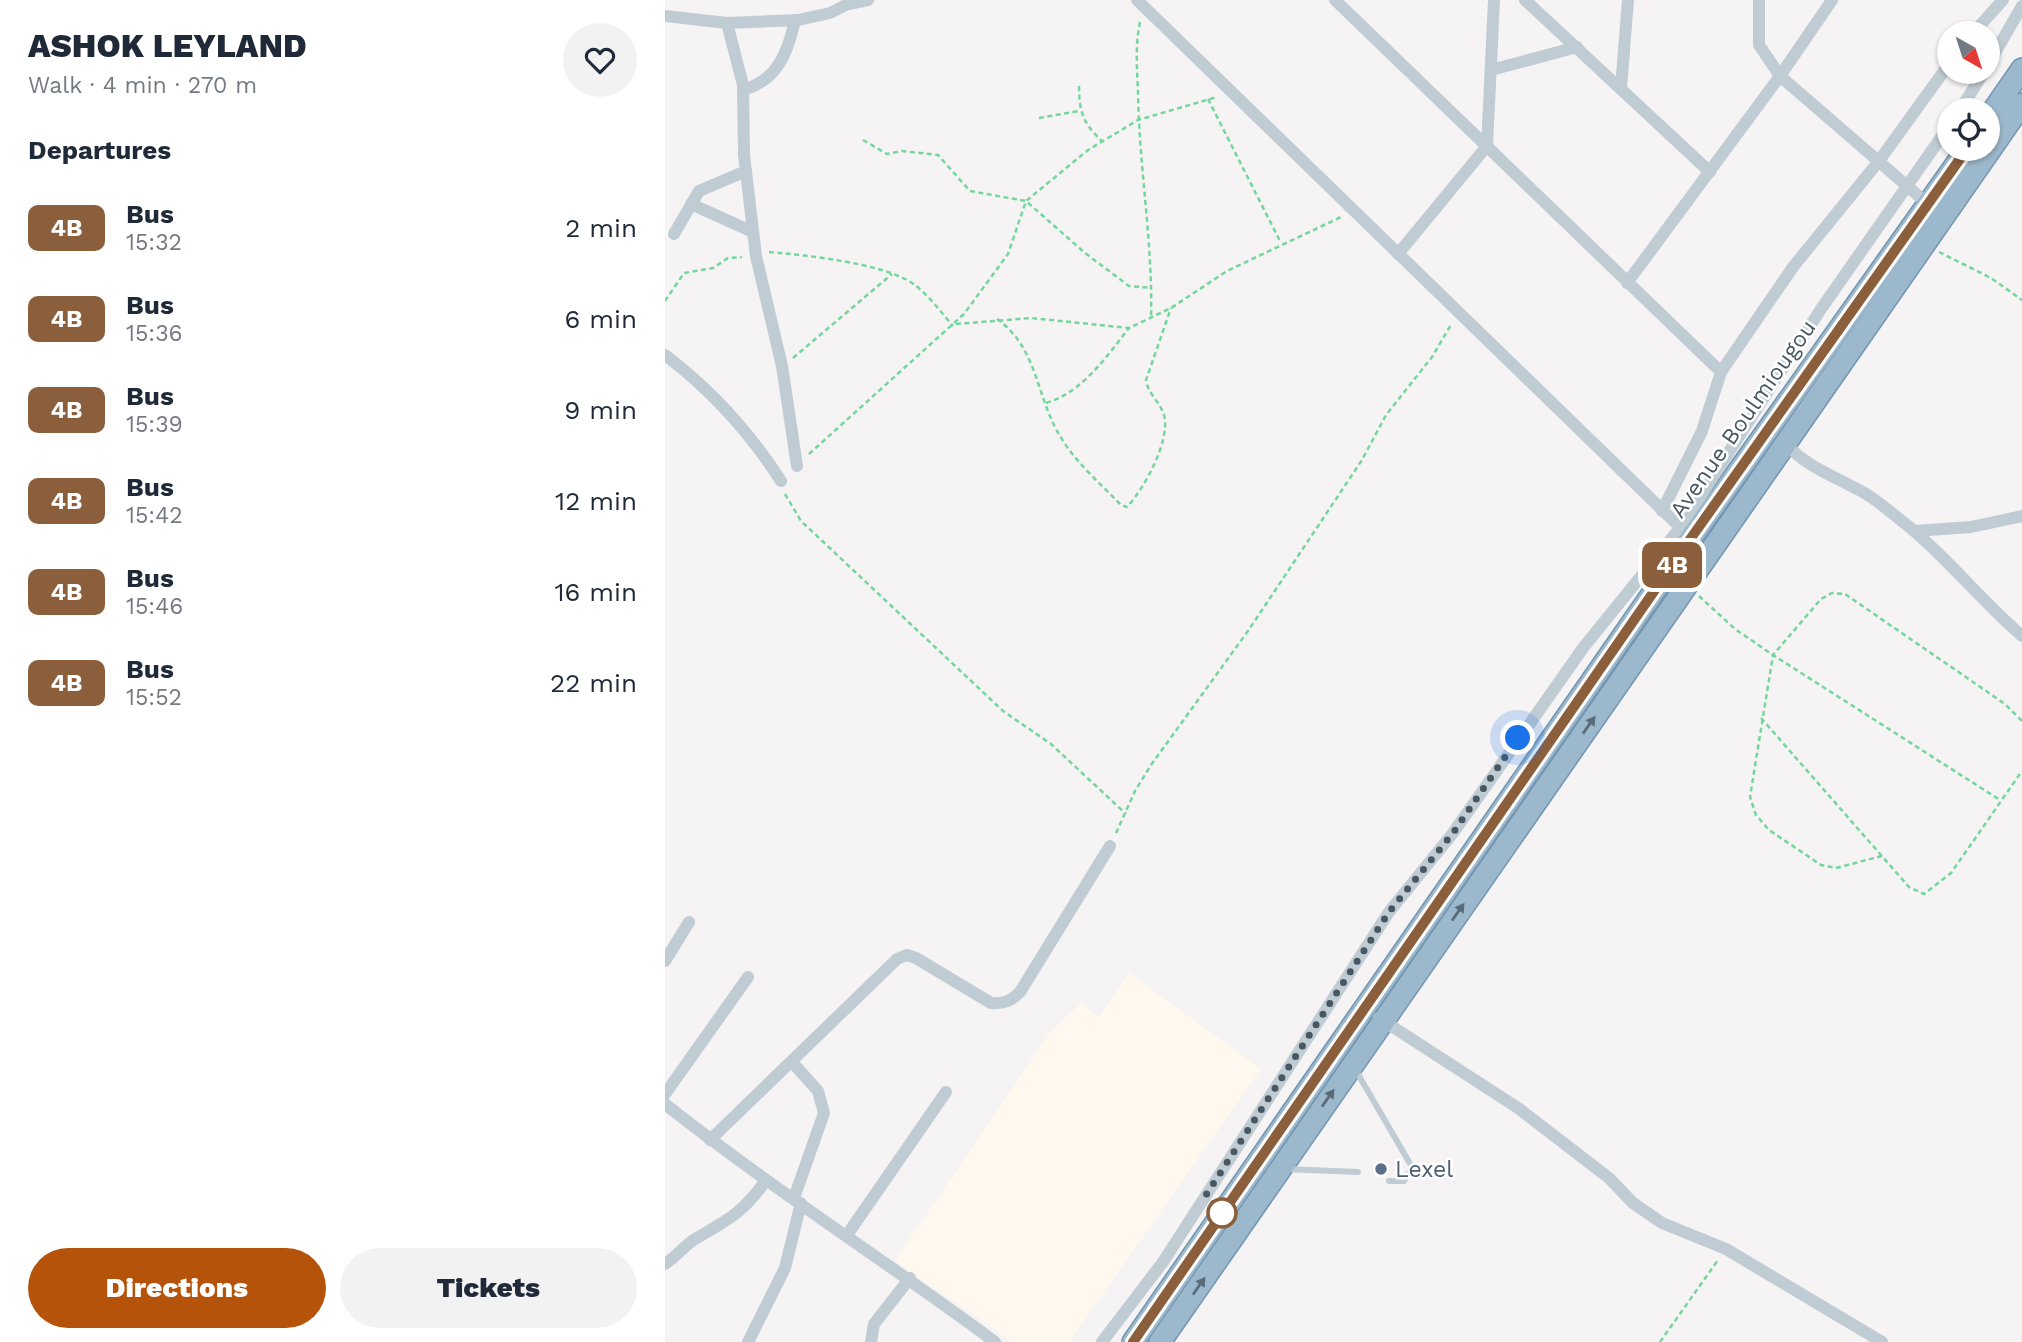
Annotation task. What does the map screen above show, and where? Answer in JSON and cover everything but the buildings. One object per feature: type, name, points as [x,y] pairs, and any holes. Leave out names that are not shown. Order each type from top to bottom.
[{"type":"highway","points":[[2000,101],[2022,69]]},
{"type":"highway","name":"Avenue Boulmiougou","points":[[1133,1342],[1687,585],[2022,104]]},
{"type":"highway","name":"Avenue Boulmiougou","points":[[1160,1342],[1352,1064],[1374,1015],[1686,533],[1958,161]]},
{"type":"street","points":[[665,16],[727,23],[795,20],[829,13],[848,4],[869,0]]},
{"type":"street","points":[[1398,254],[1487,146],[1494,0]]},
{"type":"street","points":[[1525,0],[1710,172]]},
{"type":"street","points":[[1621,88],[1628,0]]},
{"type":"street","points":[[1759,0],[1759,45],[1780,76],[1928,204]]},
{"type":"street","points":[[1627,282],[1780,76],[1832,0]]},
{"type":"street","points":[[1984,21],[2003,0]]},
{"type":"street","points":[[1337,1],[1721,372]]},
{"type":"street","points":[[1140,3],[1686,533]]},
{"type":"street","points":[[2000,44],[2022,6]]},
{"type":"street","points":[[743,90],[774,73],[789,48],[795,20]]},
{"type":"street","points":[[727,23],[743,90],[746,171],[755,253],[782,366],[797,467]]},
{"type":"street","points":[[1490,70],[1577,47]]},
{"type":"street","points":[[1662,511],[1706,421],[1721,372],[1793,267],[1879,162],[1937,81]]},
{"type":"street","points":[[1102,1342],[1163,1262],[1389,912],[1453,833],[1583,648],[1686,533],[1821,309],[1937,143]]},
{"type":"street","points":[[674,234],[699,191],[746,171]]},
{"type":"street","points":[[691,204],[753,232]]},
{"type":"street","points":[[665,355],[698,381],[764,455],[781,481]]},
{"type":"street","points":[[1787,445],[1798,458],[1863,492],[1915,531],[1976,589],[1992,610],[2022,636]]},
{"type":"street","points":[[1915,531],[1971,527],[2022,516]]},
{"type":"street","points":[[710,1140],[897,960],[907,955],[991,1003],[1003,1003],[1013,999],[1020,992],[1110,846]]},
{"type":"street","points":[[665,961],[689,922]]},
{"type":"street","points":[[665,1094],[748,977]]},
{"type":"street","points":[[1374,1015],[1518,1108],[1609,1178],[1633,1203],[1662,1223],[1726,1249],[1882,1342]]},
{"type":"street","points":[[748,1342],[785,1268],[797,1201],[824,1113],[818,1091],[792,1062]]},
{"type":"street","points":[[847,1235],[946,1092]]},
{"type":"street","points":[[665,1104],[710,1140],[909,1278],[995,1342]]},
{"type":"street","points":[[665,1264],[693,1241],[727,1223],[748,1206],[766,1180]]},
{"type":"street","points":[[871,1342],[874,1324],[909,1278]]},
{"type":"lane","points":[[1352,1064],[1412,1167],[1404,1181],[1389,1181]]},
{"type":"lane","points":[[1280,1168],[1358,1172]]},
{"type":"path","points":[[1140,3],[1136,38],[1138,120],[1152,288],[1151,318]]},
{"type":"path","points":[[1079,86],[1079,111],[1087,127],[1103,141]]},
{"type":"path","points":[[797,467],[955,325],[1008,254],[1026,201],[1103,141],[1138,120],[1230,93]]},
{"type":"path","points":[[1208,99],[1281,245]]},
{"type":"path","points":[[1039,118],[1079,111]]},
{"type":"path","points":[[863,140],[887,153],[902,151],[938,155],[970,191],[1026,201],[1084,253],[1129,286],[1152,288]]},
{"type":"path","points":[[1046,402],[1057,400],[1085,380],[1129,328],[1171,308],[1227,271],[1355,210]]},
{"type":"path","points":[[1924,244],[1991,278],[2022,300]]},
{"type":"path","points":[[665,301],[684,274],[713,268],[728,258],[755,253],[859,265],[892,274],[924,292],[955,325]]},
{"type":"path","points":[[782,366],[892,274]]},
{"type":"path","points":[[997,319],[1006,325],[1030,356],[1061,438],[1121,505],[1130,505],[1153,466],[1165,433],[1163,412],[1147,388],[1146,380],[1171,308]]},
{"type":"path","points":[[1110,846],[1143,776],[1248,631],[1361,460],[1386,415],[1446,337],[1457,312]]},
{"type":"path","points":[[955,325],[1031,317],[1095,327],[1129,328]]},
{"type":"path","points":[[781,481],[801,521],[1003,711],[1051,744],[1126,814]]},
{"type":"path","points":[[1687,585],[1735,629],[2000,800]]},
{"type":"path","points":[[1882,856],[1836,868],[1821,865],[1769,830],[1756,815],[1750,797],[1773,655],[1821,599],[1832,593],[1845,594],[2005,704],[2022,721]]},
{"type":"path","points":[[1761,718],[1909,887],[1924,894],[1951,873],[2022,771]]},
{"type":"path","points":[[1660,1342],[1726,1249]]},
{"type":"shaded area","points":[[1129,973],[1261,1069],[1069,1342],[1013,1342],[895,1261],[1049,1034],[1081,1003],[1099,1017]]},
{"type":"bus line","name":"4B","points":[[1133,1342],[1366,1010],[1691,538],[1958,161]]},
{"type":"place","name":"Lexel","points":[[1381,1169]]},
{"type":"route","points":[[1222,1213],[1206,1195],[1389,912],[1453,833],[1518,738]]}]
